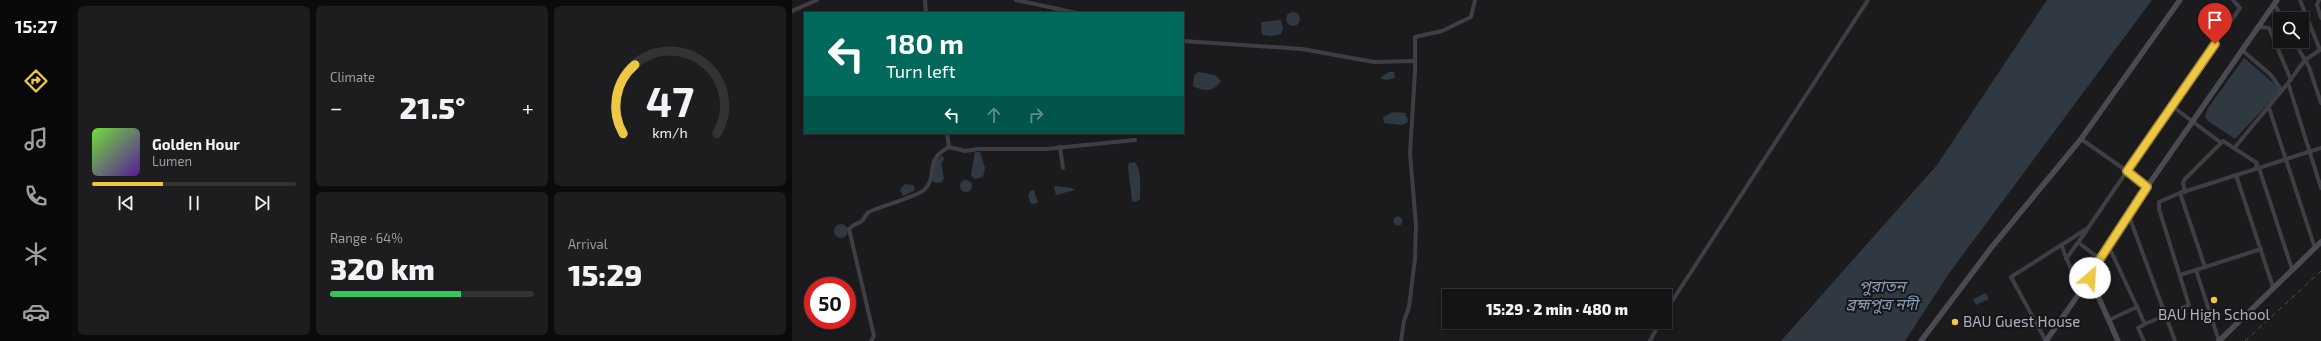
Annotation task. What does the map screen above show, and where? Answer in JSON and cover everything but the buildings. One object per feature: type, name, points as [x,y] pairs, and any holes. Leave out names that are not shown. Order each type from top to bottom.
[{"type":"street","points":[[792,11],[817,0]]},
{"type":"street","points":[[925,0],[926,12]]},
{"type":"street","points":[[1016,0],[1072,12]]},
{"type":"street","points":[[1401,341],[1404,321],[1409,307],[1415,259],[1416,225],[1410,153],[1415,37],[1442,30],[1471,17],[1475,0]]},
{"type":"street","points":[[1672,301],[1868,0]]},
{"type":"street","points":[[1921,341],[1991,248],[2081,139],[2180,0]]},
{"type":"street","points":[[2066,259],[2079,243],[2240,8],[2233,0]]},
{"type":"street","points":[[2088,228],[2062,247],[2011,277],[2046,341],[2090,278],[2100,259],[2147,187],[2195,122],[2277,0]]},
{"type":"street","points":[[2235,147],[2290,82],[2304,60],[2320,49],[2300,0]]},
{"type":"street","points":[[2319,0],[2317,5],[2321,18]]},
{"type":"street","points":[[2273,7],[2279,12]]},
{"type":"street","points":[[2260,27],[2269,28],[2290,82],[2321,188]]},
{"type":"street","points":[[1184,41],[1302,49],[1374,62],[1415,61]]},
{"type":"street","points":[[2298,48],[2321,103]]},
{"type":"street","points":[[2243,51],[2271,75],[2282,91]]},
{"type":"street","points":[[2172,106],[2220,142],[2224,141],[2235,147],[2257,163],[2292,269]]},
{"type":"street","points":[[2268,108],[2315,248]]},
{"type":"street","points":[[947,134],[949,147]]},
{"type":"street","points":[[2081,139],[2147,187]]},
{"type":"street","points":[[871,341],[874,336],[871,317],[850,229],[853,224],[862,221],[868,212],[922,191],[928,182],[934,160],[938,152],[949,147],[965,151],[978,149],[1046,149],[1135,140]]},
{"type":"street","points":[[2185,192],[2183,183],[2185,178],[2220,142]]},
{"type":"street","points":[[1060,147],[1063,168]]},
{"type":"street","points":[[2144,341],[2138,328],[2189,305],[2158,204],[2162,200],[2180,193],[2321,148]]},
{"type":"street","points":[[2236,175],[2274,287]]},
{"type":"street","points":[[2180,193],[2205,267]]},
{"type":"street","points":[[2129,216],[2175,341]]},
{"type":"street","points":[[2196,270],[2219,341],[2321,242]]},
{"type":"street","points":[[2079,243],[2100,259]]},
{"type":"street","points":[[2062,247],[2080,292]]},
{"type":"street","points":[[2109,247],[2145,324]]},
{"type":"street","points":[[2180,275],[2261,249]]},
{"type":"street","points":[[2090,278],[2118,341]]},
{"type":"street","points":[[2109,320],[2137,307]]},
{"type":"street","points":[[1650,341],[1656,329]]},
{"type":"water","name":"পুরাতন ব্রহ্মপুত্র নদী","points":[[2047,0],[2152,0],[1950,272],[1905,341],[1781,341],[1937,165]]},
{"type":"water","points":[[1293,12],[1298,14],[1300,19],[1298,24],[1293,26],[1288,24],[1286,19],[1288,14]]},
{"type":"water","points":[[1281,20],[1283,29],[1281,34],[1272,36],[1262,35],[1261,22]]},
{"type":"water","points":[[2244,58],[2278,87],[2280,91],[2235,139],[2208,121],[2205,116],[2208,108]]},
{"type":"water","points":[[1199,72],[1215,75],[1221,81],[1212,89],[1205,90],[1197,88],[1193,86],[1194,75]]},
{"type":"water","points":[[1389,72],[1394,72],[1395,78],[1386,80],[1380,78]]},
{"type":"water","points":[[1393,112],[1405,113],[1408,120],[1407,123],[1402,125],[1384,123],[1383,117]]},
{"type":"water","points":[[975,152],[980,152],[985,168],[983,177],[974,179],[971,175]]},
{"type":"water","points":[[942,155],[944,159],[941,164],[944,178],[942,182],[935,183],[931,180],[935,162]]},
{"type":"water","points":[[1135,162],[1140,175],[1140,199],[1136,202],[1132,201],[1128,167],[1129,163]]},
{"type":"water","points":[[968,180],[971,181],[971,191],[964,192],[961,191],[960,184],[961,181]]},
{"type":"water","points":[[905,184],[913,185],[915,188],[914,191],[903,196],[900,190]]},
{"type":"water","points":[[1055,186],[1072,188],[1075,190],[1056,195]]},
{"type":"water","points":[[1034,190],[1038,203],[1031,204],[1028,196],[1030,191]]},
{"type":"water","points":[[1398,216],[1403,221],[1398,226],[1393,221]]},
{"type":"water","points":[[841,224],[846,226],[848,231],[846,236],[841,238],[836,236],[834,231],[836,226]]},
{"type":"water","points":[[1986,293],[1989,299],[1976,305],[1973,299]]},
{"type":"railway","points":[[2245,341],[2321,271]]},
{"type":"place","name":"BAU High School","points":[[2214,300]]},
{"type":"place","name":"BAU Guest House","points":[[1955,322]]},
{"type":"route","points":[[2090,278],[2098,262],[2106,252],[2147,187],[2127,171],[2215,44]]}]
